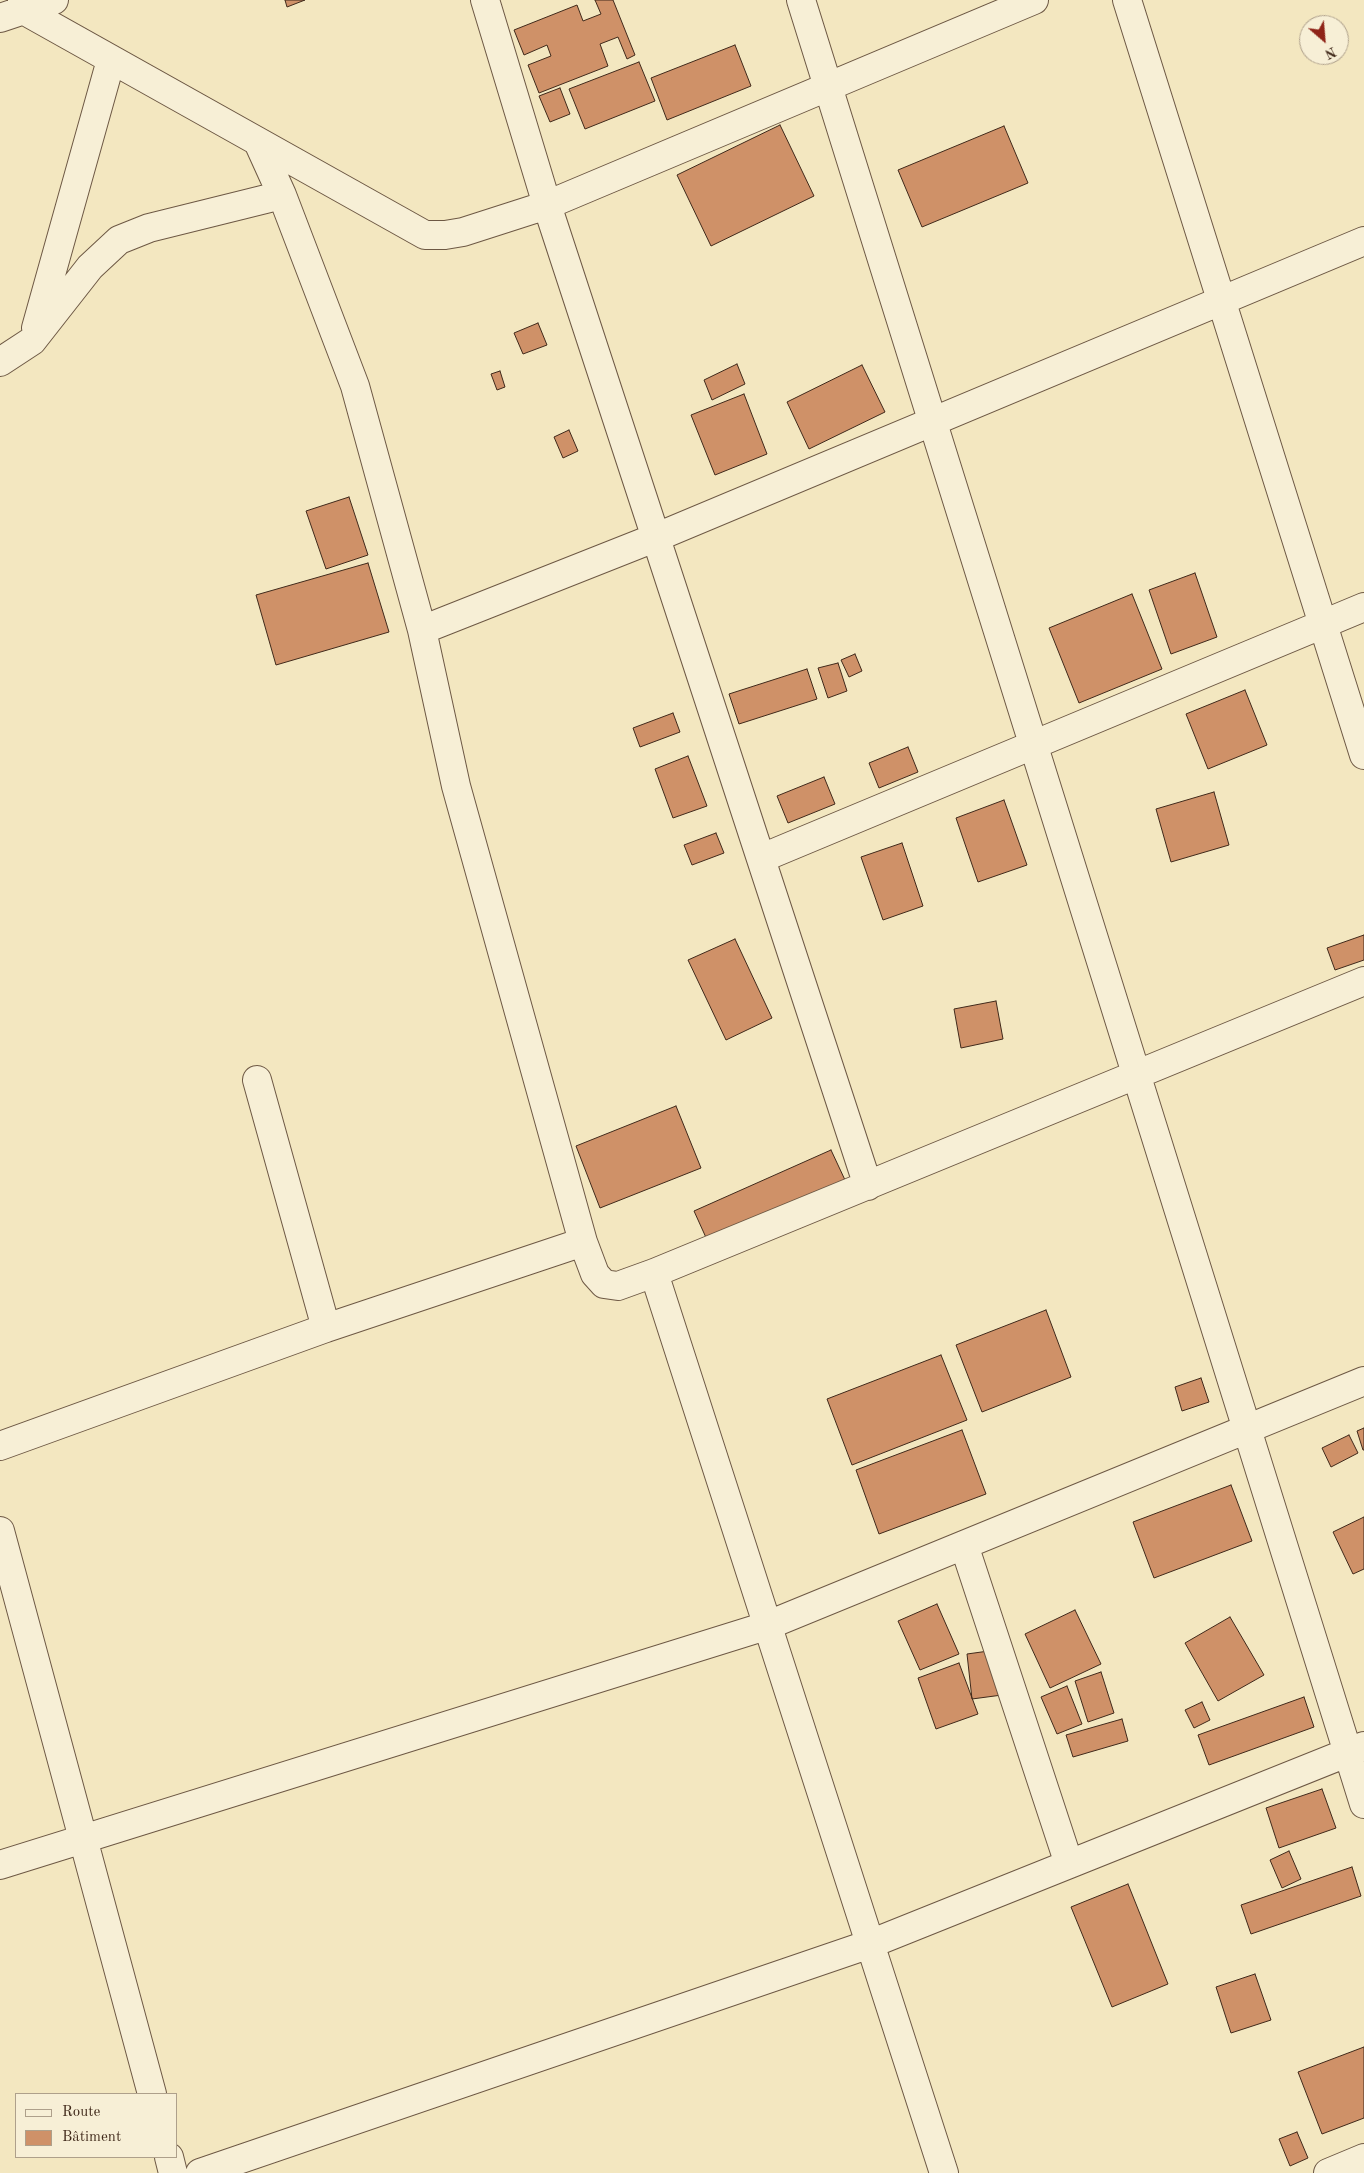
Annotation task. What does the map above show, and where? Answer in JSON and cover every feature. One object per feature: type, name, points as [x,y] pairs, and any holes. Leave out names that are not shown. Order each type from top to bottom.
[{"type":"street","points":[[16,10],[54,0]]},
{"type":"street","points":[[485,0],[547,205],[868,1186]]},
{"type":"street","points":[[801,0],[1247,1429],[1356,1749],[1364,1804]]},
{"type":"street","points":[[16,10],[111,60],[425,235],[464,232],[547,205],[1034,0]]},
{"type":"street","points":[[1127,0],[1364,755]]},
{"type":"street","points":[[32,341],[111,60]]},
{"type":"street","points":[[258,142],[282,195],[355,386],[422,630],[456,786],[582,1242],[595,1274],[604,1284],[618,1286],[654,1273],[1364,981]]},
{"type":"street","points":[[0,362],[32,341],[90,267],[119,240],[149,228],[282,195]]},
{"type":"street","points":[[422,630],[657,537],[933,423],[1364,240]]},
{"type":"street","points":[[762,858],[1364,608]]},
{"type":"street","points":[[257,1080],[326,1328]]},
{"type":"street","points":[[0,1446],[326,1328],[582,1242]]},
{"type":"street","points":[[654,1273],[766,1626],[944,2173]]},
{"type":"street","points":[[0,1866],[766,1626],[1364,1381]]},
{"type":"street","points":[[0,1531],[152,2093]]},
{"type":"street","points":[[964,1545],[1069,1864]]},
{"type":"street","points":[[200,2173],[870,1944],[1356,1749]]},
{"type":"street","points":[[168,2158],[173,2173]]},
{"type":"street","points":[[1328,2173],[1364,2158]]},
{"type":"building","points":[[285,0],[305,0],[287,7]]},
{"type":"building","points":[[595,0],[613,0],[635,55],[627,59],[618,37],[600,44],[608,66],[539,93],[528,65],[551,56],[547,45],[524,55],[514,30],[577,5],[583,21],[601,14]]},
{"type":"building","points":[[735,45],[751,86],[667,120],[651,78]]},
{"type":"building","points":[[639,62],[655,101],[585,129],[569,89]]},
{"type":"building","points":[[560,88],[570,114],[550,122],[539,96]]},
{"type":"building","points":[[780,125],[814,196],[711,246],[677,175]]},
{"type":"building","points":[[1004,126],[1028,183],[922,227],[898,170]]},
{"type":"building","points":[[538,323],[547,345],[523,354],[514,333]]},
{"type":"building","points":[[737,364],[745,384],[712,400],[704,380]]},
{"type":"building","points":[[862,365],[885,412],[809,449],[787,402]]},
{"type":"building","points":[[500,371],[505,387],[497,390],[491,374]]},
{"type":"building","points":[[744,394],[767,454],[715,475],[691,415]]},
{"type":"building","points":[[569,430],[578,451],[563,458],[554,437]]},
{"type":"building","points":[[349,497],[368,555],[326,569],[306,511]]},
{"type":"building","points":[[368,563],[389,632],[276,665],[256,595]]},
{"type":"building","points":[[1195,573],[1217,637],[1171,654],[1149,590]]},
{"type":"building","points":[[1132,594],[1162,669],[1079,703],[1049,628]]},
{"type":"building","points":[[855,654],[862,671],[849,677],[841,660]]},
{"type":"building","points":[[838,663],[847,691],[828,698],[818,668]]},
{"type":"building","points":[[807,669],[817,699],[739,724],[729,694]]},
{"type":"building","points":[[1245,690],[1267,745],[1208,769],[1186,714]]},
{"type":"building","points":[[673,713],[680,732],[640,747],[633,728]]},
{"type":"building","points":[[908,747],[918,772],[879,788],[869,763]]},
{"type":"building","points":[[688,756],[707,806],[673,818],[655,769]]},
{"type":"building","points":[[824,777],[835,804],[788,823],[777,796]]},
{"type":"building","points":[[1214,792],[1229,845],[1171,862],[1156,809]]},
{"type":"building","points":[[1004,800],[1027,865],[978,882],[956,818]]},
{"type":"building","points":[[716,833],[724,853],[692,865],[684,845]]},
{"type":"building","points":[[902,843],[923,906],[883,920],[861,857]]},
{"type":"building","points":[[1364,935],[1364,960],[1335,970],[1327,948]]},
{"type":"building","points":[[735,939],[772,1018],[726,1040],[688,960]]},
{"type":"building","points":[[996,1001],[1003,1039],[961,1048],[954,1009]]},
{"type":"building","points":[[676,1106],[701,1168],[600,1208],[576,1146]]},
{"type":"building","points":[[831,1150],[845,1180],[708,1242],[694,1211]]},
{"type":"building","points":[[1046,1310],[1071,1377],[982,1412],[956,1345]]},
{"type":"building","points":[[941,1355],[967,1420],[852,1465],[827,1399]]},
{"type":"building","points":[[1201,1378],[1209,1402],[1182,1411],[1175,1387]]},
{"type":"building","points":[[1364,1428],[1364,1450],[1363,1450],[1357,1431]]},
{"type":"building","points":[[962,1430],[986,1494],[879,1534],[856,1470]]},
{"type":"building","points":[[1349,1435],[1358,1453],[1331,1467],[1322,1448]]},
{"type":"building","points":[[1231,1485],[1252,1541],[1154,1578],[1133,1522]]},
{"type":"building","points":[[1364,1517],[1364,1569],[1353,1574],[1333,1532]]},
{"type":"building","points":[[937,1604],[959,1654],[920,1670],[898,1621]]},
{"type":"building","points":[[1075,1610],[1101,1664],[1050,1688],[1025,1634]]},
{"type":"building","points":[[1230,1617],[1264,1675],[1218,1701],[1185,1643]]},
{"type":"building","points":[[996,1650],[1002,1695],[972,1699],[967,1654]]},
{"type":"building","points":[[959,1663],[978,1714],[936,1729],[918,1678]]},
{"type":"building","points":[[1101,1672],[1114,1713],[1088,1722],[1075,1681]]},
{"type":"building","points":[[1067,1686],[1082,1724],[1057,1734],[1041,1697]]},
{"type":"building","points":[[1304,1697],[1314,1727],[1209,1765],[1198,1735]]},
{"type":"building","points":[[1202,1702],[1210,1720],[1194,1728],[1185,1710]]},
{"type":"building","points":[[1122,1719],[1128,1741],[1073,1757],[1066,1735]]},
{"type":"building","points":[[1322,1789],[1336,1828],[1279,1848],[1266,1808]]},
{"type":"building","points":[[1289,1851],[1301,1879],[1282,1888],[1270,1860]]},
{"type":"building","points":[[1352,1867],[1361,1896],[1251,1934],[1241,1905]]},
{"type":"building","points":[[1128,1884],[1168,1984],[1112,2007],[1071,1907]]},
{"type":"building","points":[[1255,1974],[1271,2020],[1231,2033],[1216,1987]]},
{"type":"building","points":[[1364,2047],[1364,2118],[1322,2134],[1298,2072]]},
{"type":"building","points":[[1297,2132],[1308,2158],[1290,2166],[1279,2139]]}]
